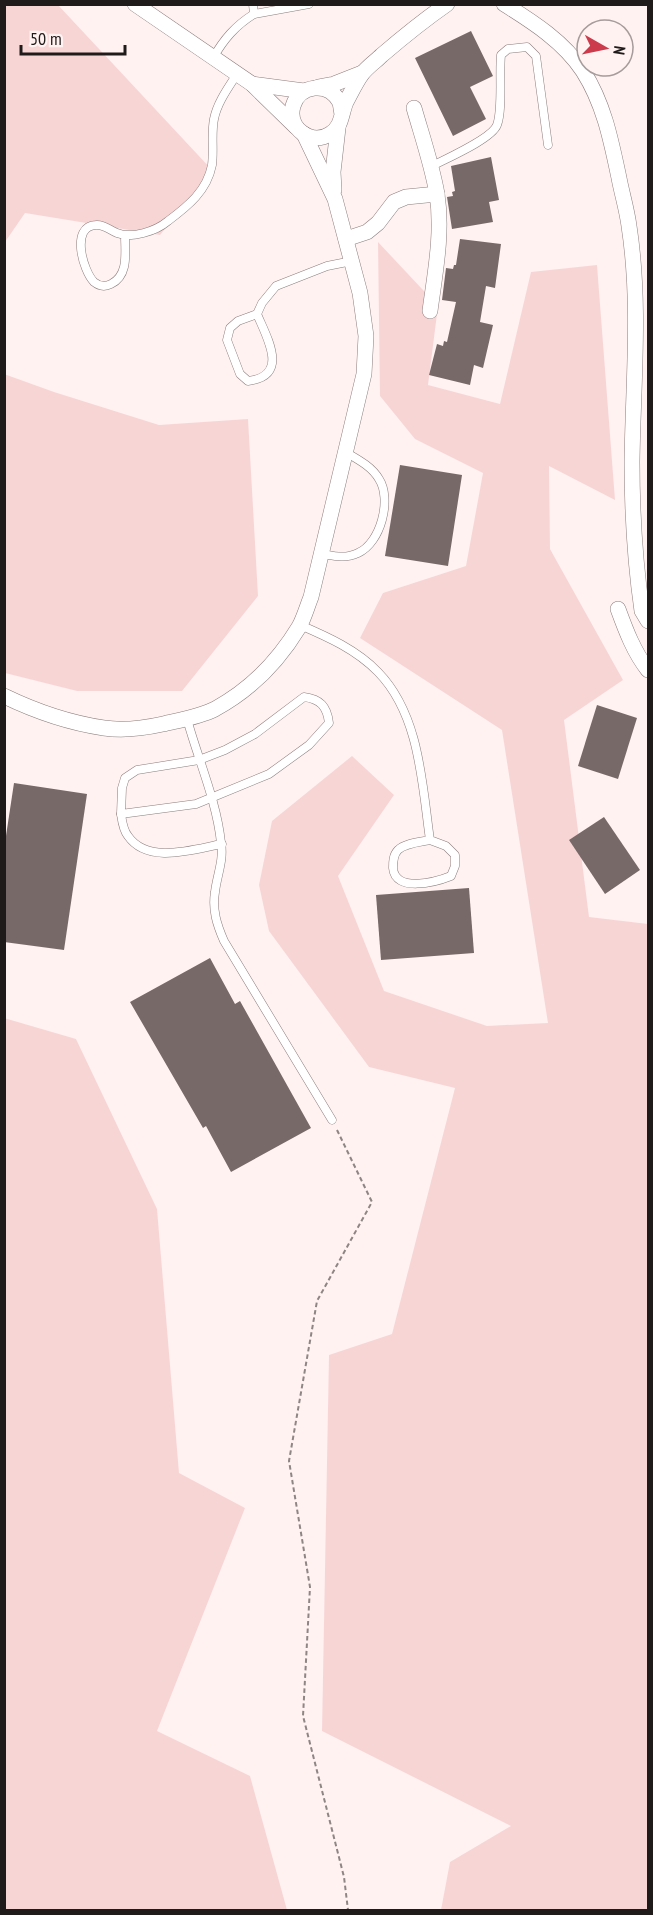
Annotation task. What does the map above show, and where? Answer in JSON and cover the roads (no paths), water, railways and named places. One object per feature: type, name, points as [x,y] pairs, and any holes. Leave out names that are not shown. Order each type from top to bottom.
[{"type":"street","points":[[135,4],[252,84],[300,131],[313,138],[322,138],[331,134],[340,121],[339,101],[331,92],[252,84]]},
{"type":"street","points":[[4,696],[25,706],[64,719],[105,729],[145,728],[187,719],[214,709],[246,689],[277,658],[300,625],[311,597],[346,453],[364,374],[366,336],[360,293],[335,199],[292,118],[292,108],[297,98],[311,89],[334,84],[362,73],[402,38],[447,4]]},
{"type":"street","points":[[504,4],[553,38],[582,69],[599,99],[611,137],[629,227],[634,275],[633,499],[642,611],[648,621]]},
{"type":"street","points":[[335,199],[333,172],[340,121],[346,103],[362,73]]},
{"type":"street","points":[[414,108],[437,194],[438,249],[430,311]]},
{"type":"street","points":[[346,238],[367,232],[378,223],[394,202],[406,197],[437,194]]},
{"type":"street","points":[[618,609],[631,643],[648,670]]},
{"type":"lane","points":[[253,4],[254,14]]},
{"type":"lane","points":[[213,58],[232,30],[254,14],[309,4]]},
{"type":"lane","points":[[430,167],[488,136],[497,126],[501,55],[508,49],[527,47],[536,56],[548,145]]},
{"type":"lane","points":[[125,235],[125,265],[122,276],[113,284],[97,285],[92,280],[80,251],[83,232],[97,224],[125,235],[147,232],[162,226],[197,197],[207,182],[212,164],[214,117],[237,74]]},
{"type":"lane","points":[[257,314],[237,321],[230,328],[227,340],[240,374],[248,381],[257,380],[267,374],[272,365],[273,354],[257,314],[261,303],[276,286],[327,266],[352,261]]},
{"type":"lane","points":[[322,554],[347,557],[361,553],[372,542],[381,526],[386,496],[380,479],[369,466],[346,453]]},
{"type":"lane","points":[[300,625],[356,653],[379,672],[396,697],[409,722],[418,759],[430,840]]},
{"type":"lane","points":[[121,814],[196,804],[269,774],[309,745],[329,723],[323,705],[315,698],[304,697],[255,735],[225,750],[199,760],[137,770],[125,778],[122,788],[121,814],[127,836],[136,845],[149,851],[165,853],[183,852],[222,844]]},
{"type":"lane","points":[[187,719],[222,844],[222,863],[214,893],[214,912],[218,928],[332,1120]]},
{"type":"lane","points":[[430,840],[446,846],[455,855],[455,866],[451,876],[440,880],[410,884],[400,882],[394,874],[392,861],[398,850],[430,840]]}]
